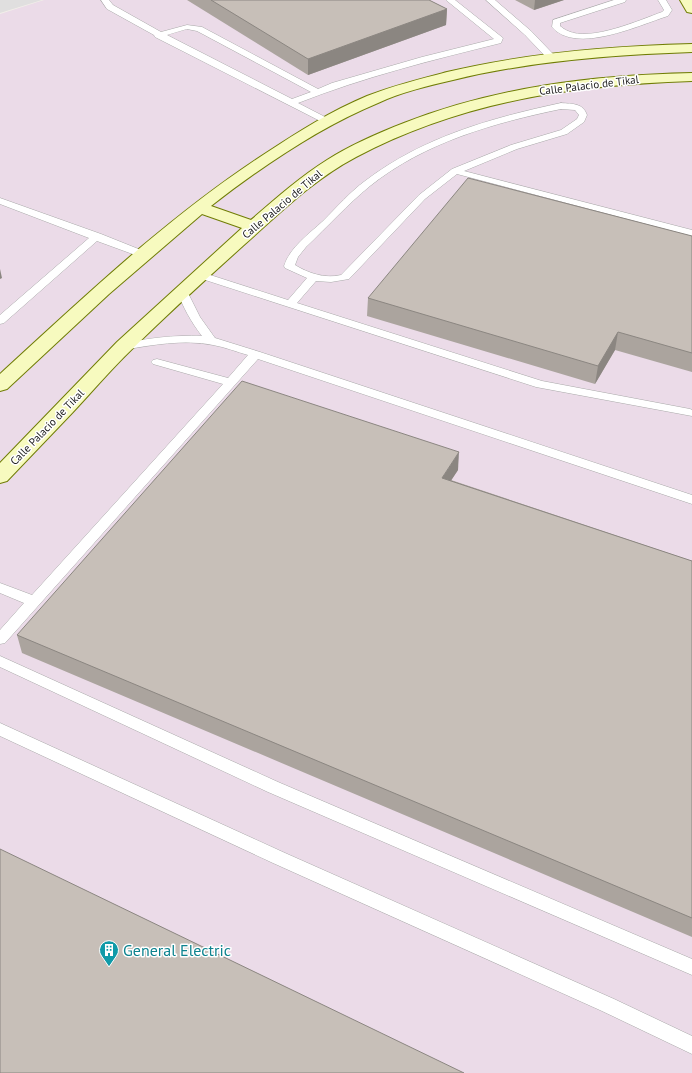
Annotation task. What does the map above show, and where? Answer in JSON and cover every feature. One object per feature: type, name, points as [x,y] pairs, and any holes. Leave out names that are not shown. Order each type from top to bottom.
[{"type":"street","points":[[687,0],[692,9]]},
{"type":"street","points":[[0,385],[142,254],[198,208],[263,160],[326,121],[374,99],[419,84],[469,71],[550,56],[598,52],[692,48]]},
{"type":"street","name":"Calle Palacio de Tikal","points":[[0,476],[123,347],[182,291],[313,176],[348,154],[434,115],[488,100],[552,88],[608,80],[692,77]]},
{"type":"street","points":[[198,208],[254,227]]},
{"type":"lane","points":[[104,0],[110,7],[158,35],[292,102],[326,121]]},
{"type":"lane","points":[[292,102],[316,91],[425,59],[498,41],[498,38],[450,0]]},
{"type":"lane","points":[[490,0],[528,33],[550,56]]},
{"type":"lane","points":[[622,0],[562,19],[556,22],[556,27],[560,32],[573,37],[596,36],[665,14],[668,10],[662,0]]},
{"type":"lane","points":[[158,35],[187,27],[199,29],[316,91]]},
{"type":"lane","points":[[561,106],[577,107],[581,110],[583,115],[581,120],[564,132],[514,147],[455,171],[422,197],[345,277],[330,280],[314,277],[289,266],[290,261],[300,248],[367,184],[405,157],[446,138],[487,123],[561,106]]},
{"type":"lane","points":[[455,171],[692,234]]},
{"type":"lane","points":[[0,201],[142,254]]},
{"type":"lane","points":[[0,321],[97,236]]},
{"type":"lane","points":[[200,275],[540,384],[690,413]]},
{"type":"lane","points":[[290,304],[314,277]]},
{"type":"lane","points":[[182,291],[189,310],[211,341]]},
{"type":"lane","points":[[123,347],[159,341],[211,341],[256,354],[692,500]]},
{"type":"lane","points":[[0,639],[256,354]]},
{"type":"lane","points":[[157,362],[230,382]]},
{"type":"lane","points":[[0,588],[34,601]]},
{"type":"lane","points":[[0,661],[273,788],[692,967]]},
{"type":"lane","points":[[0,729],[279,858],[608,1005],[692,1046]]},
{"type":"shaded area","points":[[0,0],[42,0],[0,13]]},
{"type":"shaded area","points":[[44,0],[692,0],[692,1073],[0,1073],[0,14]]},
{"type":"building","points":[[211,0],[429,0],[447,9],[308,59]]},
{"type":"building","points":[[468,178],[692,236],[692,353],[618,332],[598,366],[368,298]]},
{"type":"building","points":[[242,381],[459,452],[442,478],[692,561],[692,918],[17,635]]},
{"type":"building","name":"General Electric","points":[[0,849],[464,1073],[0,1073]]},
{"type":"place","name":"General Electric","points":[[109,967]]}]
